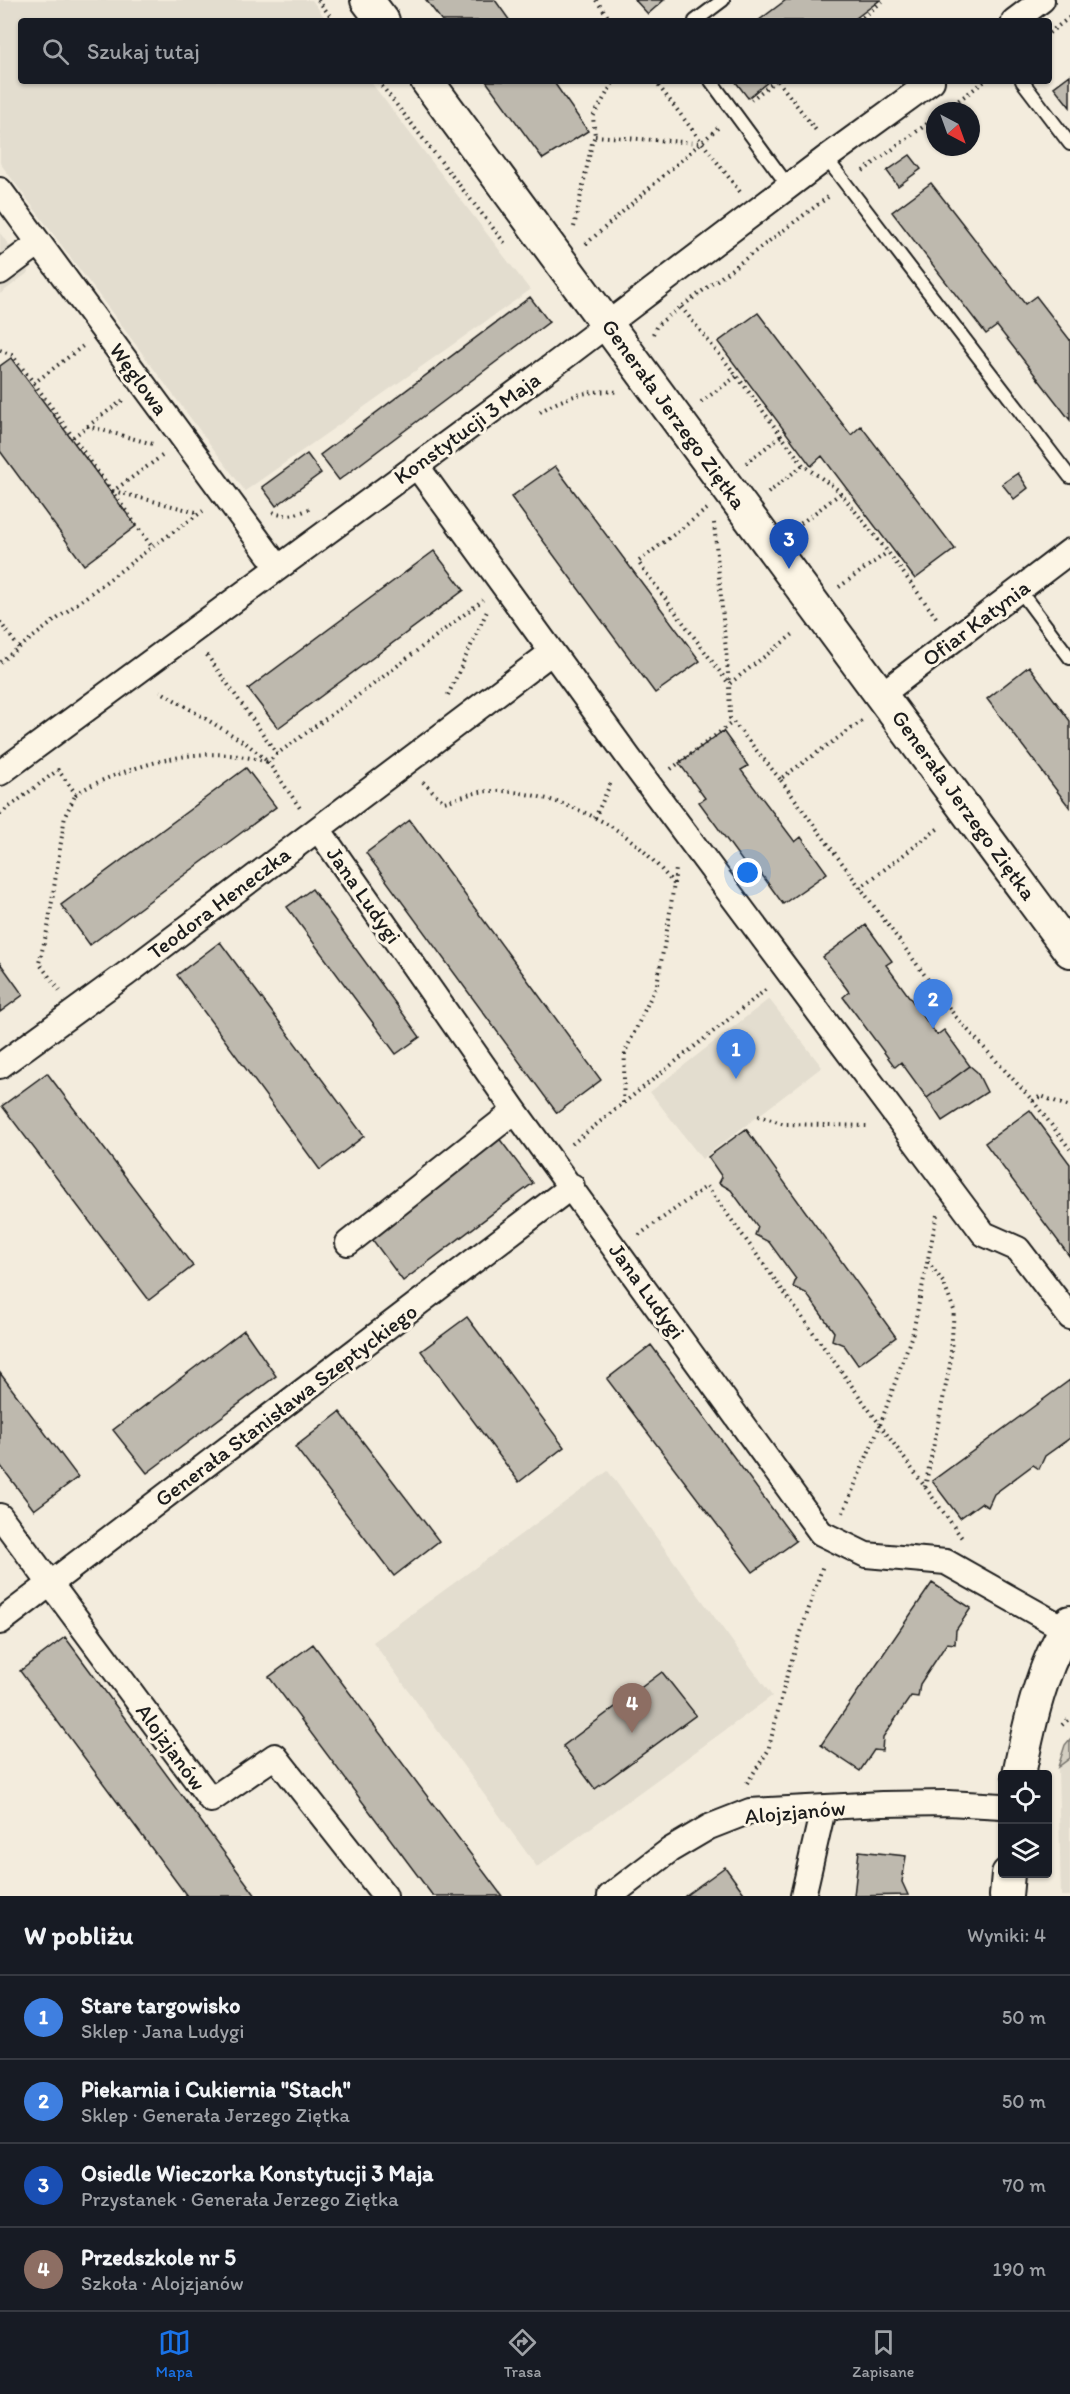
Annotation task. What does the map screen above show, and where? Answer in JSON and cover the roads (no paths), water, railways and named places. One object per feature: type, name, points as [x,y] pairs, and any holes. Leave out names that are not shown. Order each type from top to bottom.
[{"type":"street","points":[[368,0],[381,18]]},
{"type":"street","points":[[1018,18],[1042,0]]},
{"type":"street","name":"Generała Jerzego Ziętka","points":[[430,84],[882,694],[1066,936]]},
{"type":"street","name":"Konstytucji 3 Maja","points":[[0,773],[789,187],[824,149],[927,84]]},
{"type":"street","name":"Węglowa","points":[[0,190],[278,567]]},
{"type":"street","points":[[0,272],[39,243]]},
{"type":"street","points":[[416,465],[495,586],[552,652],[945,1184],[984,1234],[1018,1249],[1070,1317]]},
{"type":"street","name":"Ofiar Katynia","points":[[882,694],[1070,551]]},
{"type":"street","name":"Teodora Heneczka","points":[[0,1066],[311,822],[552,652]]},
{"type":"street","name":"Jana Ludygi","points":[[311,822],[515,1111],[572,1186],[821,1533],[866,1555],[946,1562],[1068,1625]]},
{"type":"street","points":[[348,1243],[515,1111]]},
{"type":"street","name":"Generała Stanisława Szeptyckiego","points":[[0,1622],[572,1186]]},
{"type":"street","name":"Alojzjanów","points":[[0,1516],[211,1800],[275,1756],[385,1896]]},
{"type":"street","points":[[1020,1770],[1031,1715],[1045,1671],[1068,1625]]},
{"type":"street","name":"Alojzjanów","points":[[610,1896],[670,1850],[709,1827],[750,1811],[926,1803],[998,1806]]},
{"type":"street","points":[[803,1896],[823,1809]]},
{"type":"street","points":[[1006,1896],[1008,1878]]},
{"type":"lane","points":[[699,18],[723,0]]},
{"type":"lane","points":[[713,84],[789,187]]},
{"type":"lane","points":[[1024,84],[1070,144]]},
{"type":"lane","points":[[824,149],[846,184],[1070,477]]},
{"type":"lane","points":[[1020,591],[1070,658]]},
{"type":"place","name":"Osiedle Wieczorka Konstytucji 3 Maja","points":[[789,569]]},
{"type":"place","name":"Piekarnia i Cukiernia \"Stach\"","points":[[933,1029]]},
{"type":"place","name":"Stare targowisko","points":[[736,1079]]},
{"type":"place","name":"Przedszkole nr 5","points":[[632,1733]]}]
